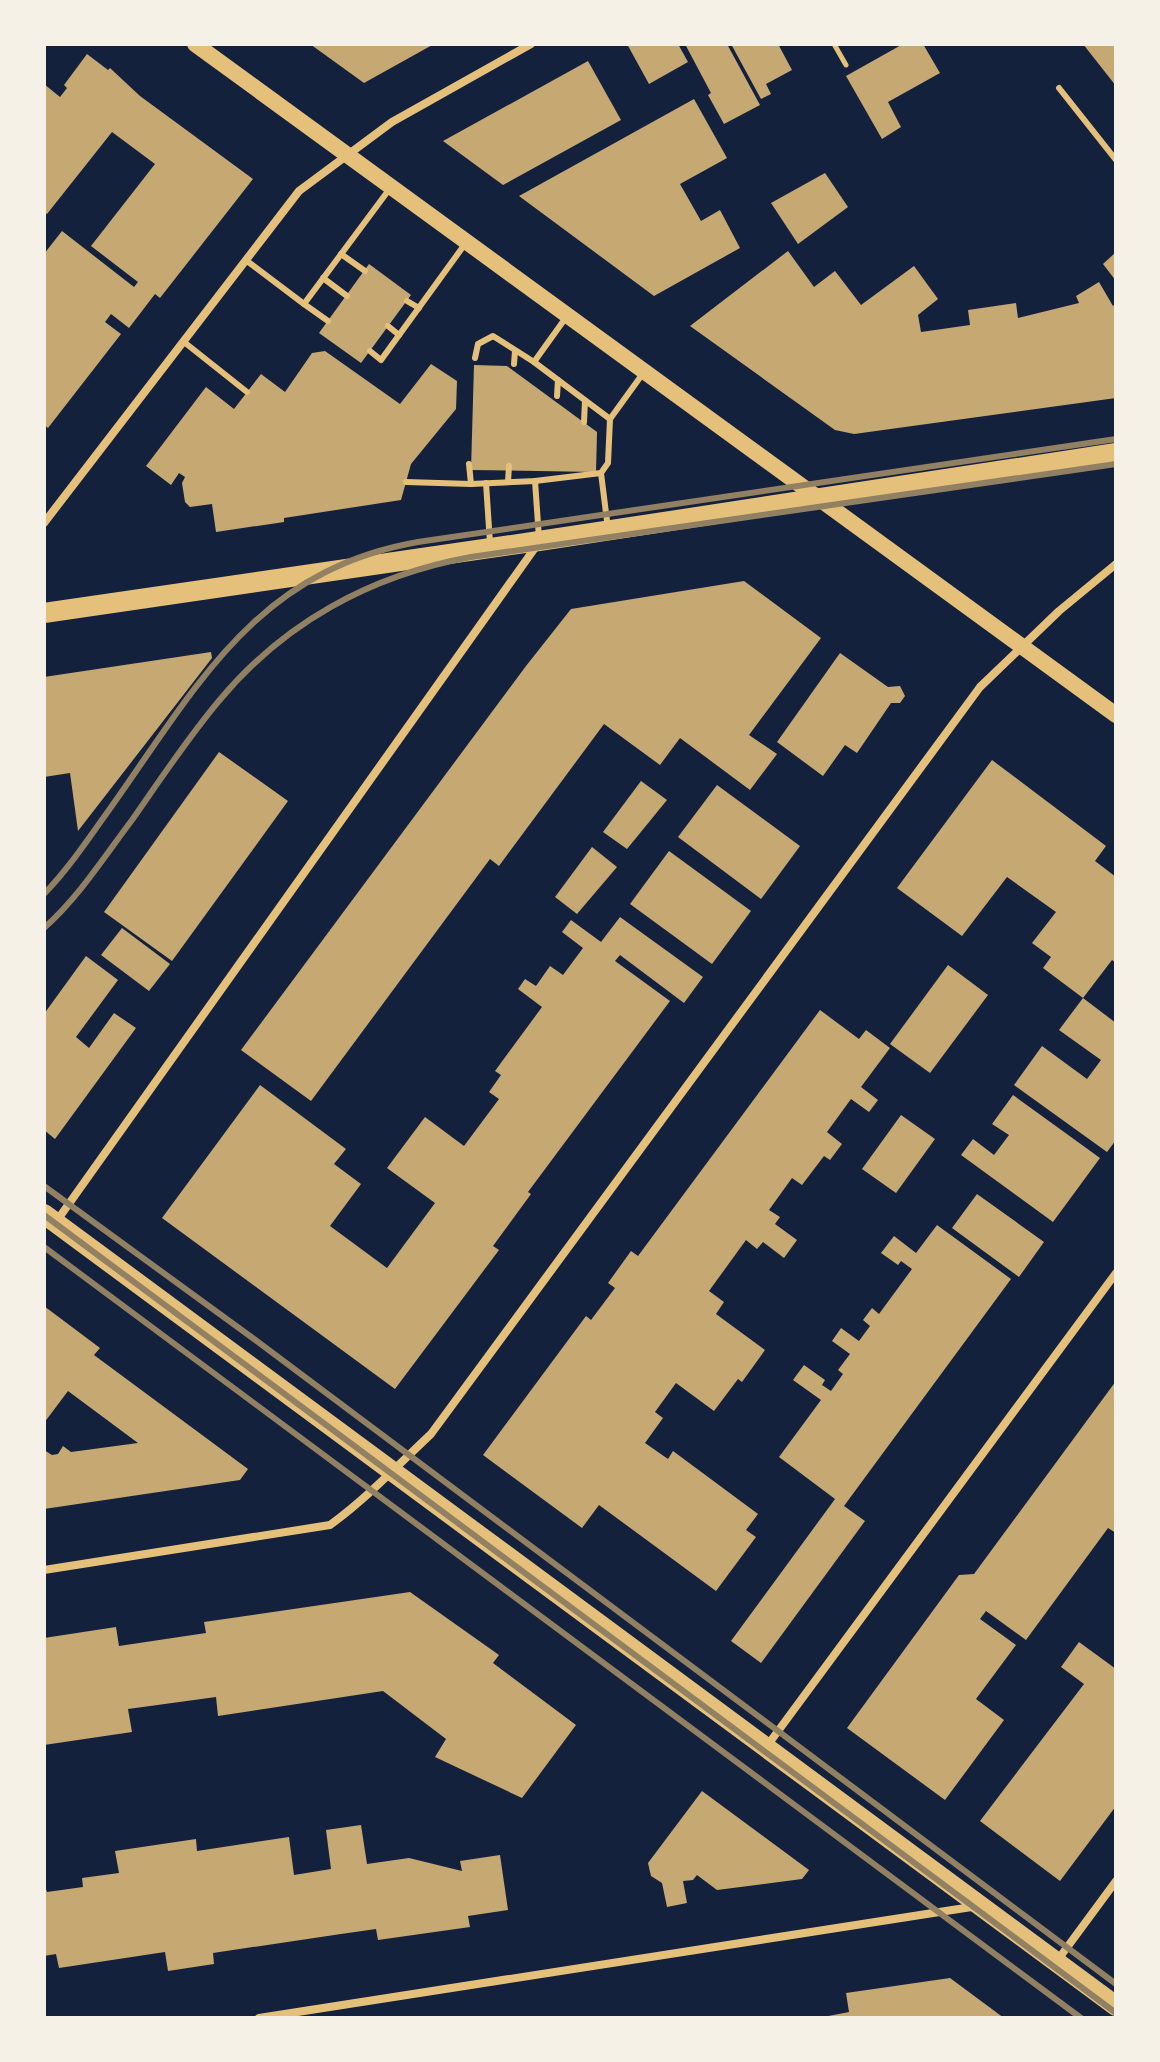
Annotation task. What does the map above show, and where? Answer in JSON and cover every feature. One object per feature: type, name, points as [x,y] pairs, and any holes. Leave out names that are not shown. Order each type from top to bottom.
[{"type":"main road","points":[[195,44],[1116,715]]},
{"type":"main road","points":[[44,613],[1116,453]]},
{"type":"main road","points":[[50,1218],[1116,2006]]},
{"type":"street","points":[[44,523],[299,191],[392,122],[531,44]]},
{"type":"street","points":[[50,1218],[539,541]]},
{"type":"street","points":[[44,1570],[330,1525],[392,1471],[431,1434],[980,687],[1059,611],[1116,564]]},
{"type":"street","points":[[766,1747],[1116,1273]]},
{"type":"street","points":[[1056,1962],[1116,1881]]},
{"type":"street","points":[[259,2018],[981,1906]]},
{"type":"lane","points":[[1059,88],[1116,160]]},
{"type":"lane","points":[[304,304],[391,187]]},
{"type":"lane","points":[[370,351],[381,360],[466,242]]},
{"type":"lane","points":[[341,254],[365,271]]},
{"type":"lane","points":[[247,261],[328,321]]},
{"type":"lane","points":[[323,278],[347,296]]},
{"type":"lane","points":[[407,301],[419,308]]},
{"type":"lane","points":[[534,362],[567,316]]},
{"type":"lane","points":[[388,326],[399,335]]},
{"type":"lane","points":[[475,358],[478,344],[493,336],[558,379],[610,419]]},
{"type":"lane","points":[[184,342],[247,392]]},
{"type":"lane","points":[[514,364],[515,351]]},
{"type":"lane","points":[[609,530],[601,473],[608,463],[610,419],[644,372]]},
{"type":"lane","points":[[557,396],[558,379]]},
{"type":"lane","points":[[584,422],[585,401]]},
{"type":"lane","points":[[469,464],[471,484]]},
{"type":"lane","points":[[508,482],[509,466]]},
{"type":"lane","points":[[554,467],[554,478]]},
{"type":"lane","points":[[406,482],[471,484],[535,481],[582,471],[601,473]]},
{"type":"lane","points":[[535,481],[539,541]]},
{"type":"lane","points":[[486,483],[491,548]]},
{"type":"path","points":[[834,44],[846,65]]},
{"type":"building","points":[[310,44],[434,44],[364,83]]},
{"type":"building","points":[[627,44],[678,44],[688,62],[649,84]]},
{"type":"building","points":[[685,44],[727,44],[760,105],[724,124]]},
{"type":"building","points":[[731,44],[778,44],[792,70],[766,84],[771,94],[761,99]]},
{"type":"building","points":[[903,44],[923,44],[940,73],[888,102],[901,127],[882,139],[846,76]]},
{"type":"building","points":[[1083,44],[1116,44],[1116,86]]},
{"type":"building","points":[[87,54],[108,70],[110,68],[140,96],[253,179],[160,298],[155,294],[129,328],[111,314],[105,322],[121,334],[48,428],[44,425],[44,254],[62,231],[134,287],[138,282],[91,246],[155,164],[112,132],[47,214],[44,212],[44,84],[60,97],[67,88],[64,85]]},
{"type":"building","points":[[588,61],[621,120],[503,185],[443,141]]},
{"type":"building","points":[[694,99],[727,158],[680,184],[701,221],[720,210],[740,248],[654,296],[519,196]]},
{"type":"building","points":[[825,173],[848,207],[798,244],[771,203]]},
{"type":"building","points":[[788,251],[814,287],[835,271],[861,305],[914,266],[938,299],[918,315],[921,332],[970,325],[968,310],[1016,303],[1018,318],[1079,303],[1076,296],[1099,282],[1113,306],[1116,303],[1116,398],[854,434],[835,430],[690,326]]},
{"type":"building","points":[[1116,252],[1116,281],[1103,264]]},
{"type":"building","points":[[369,264],[411,295],[361,363],[319,333]]},
{"type":"building","points":[[325,351],[400,404],[431,364],[457,381],[456,409],[411,464],[401,500],[216,532],[212,504],[190,507],[185,502],[182,483],[185,477],[179,473],[171,485],[146,466],[206,387],[234,409],[261,374],[285,392],[312,353]]},
{"type":"building","points":[[474,365],[507,366],[597,432],[596,472],[471,470]]},
{"type":"building","points":[[744,581],[821,638],[749,735],[777,754],[750,790],[680,738],[660,765],[604,724],[499,866],[490,859],[311,1101],[241,1050],[571,609]]},
{"type":"building","points":[[211,652],[212,658],[78,831],[70,773],[44,777],[44,677]]},
{"type":"building","points":[[840,653],[888,687],[900,686],[905,696],[900,703],[891,703],[857,753],[845,745],[823,776],[777,742]]},
{"type":"building","points":[[219,752],[288,801],[172,961],[104,912]]},
{"type":"building","points":[[992,760],[1106,846],[1095,861],[1116,877],[1116,963],[1112,960],[1083,998],[1043,968],[1051,957],[1032,943],[1056,912],[1007,877],[962,936],[897,888]]},
{"type":"building","points":[[641,781],[667,800],[627,849],[603,832]]},
{"type":"building","points":[[717,785],[800,846],[761,899],[678,837]]},
{"type":"building","points":[[592,847],[617,867],[577,914],[555,897]]},
{"type":"building","points":[[669,851],[751,911],[712,964],[630,904]]},
{"type":"building","points":[[620,917],[703,977],[684,1003],[620,955],[615,961],[670,1001],[528,1192],[531,1194],[493,1246],[499,1250],[395,1389],[162,1218],[260,1085],[346,1149],[334,1164],[361,1184],[330,1226],[387,1268],[435,1203],[387,1168],[425,1117],[464,1146],[499,1099],[489,1092],[501,1075],[495,1071],[542,1007],[518,989],[525,979],[536,986],[550,966],[563,975],[583,948],[562,932],[571,920],[601,942]]},
{"type":"building","points":[[122,928],[170,964],[149,991],[101,955]]},
{"type":"building","points":[[86,956],[118,980],[76,1037],[89,1048],[114,1013],[136,1028],[55,1139],[44,1130],[44,1014]]},
{"type":"building","points":[[948,965],[988,995],[930,1073],[890,1044]]},
{"type":"building","points":[[1083,998],[1116,1023],[1116,1140],[1107,1152],[1014,1085],[1042,1046],[1087,1079],[1101,1060],[1059,1030]]},
{"type":"building","points":[[820,1010],[859,1039],[866,1030],[890,1048],[861,1087],[878,1100],[869,1112],[851,1099],[827,1132],[842,1144],[830,1160],[824,1156],[802,1185],[792,1178],[769,1210],[780,1217],[775,1224],[797,1240],[784,1258],[763,1242],[757,1249],[746,1240],[709,1291],[724,1302],[716,1314],[765,1350],[742,1382],[738,1379],[714,1411],[676,1383],[655,1412],[663,1418],[645,1443],[668,1459],[673,1451],[758,1514],[746,1530],[756,1537],[716,1591],[599,1505],[582,1528],[483,1455],[586,1316],[591,1320],[615,1288],[608,1283],[631,1251],[638,1256]]},
{"type":"building","points":[[1013,1095],[1100,1158],[1053,1222],[961,1155],[973,1139],[994,1155],[1009,1135],[992,1124]]},
{"type":"building","points":[[901,1115],[935,1139],[896,1193],[862,1169]]},
{"type":"building","points":[[977,1194],[1044,1242],[1019,1277],[952,1228]]},
{"type":"building","points":[[937,1225],[1011,1279],[844,1506],[865,1521],[761,1663],[731,1641],[835,1499],[779,1457],[821,1400],[793,1380],[804,1365],[825,1380],[822,1385],[831,1391],[843,1374],[838,1370],[850,1354],[832,1341],[841,1328],[859,1341],[870,1326],[863,1320],[872,1308],[879,1314],[912,1269],[901,1261],[898,1265],[881,1253],[894,1236],[916,1253]]},
{"type":"building","points":[[44,1306],[100,1348],[94,1355],[248,1469],[240,1480],[44,1509],[44,1450],[52,1455],[58,1454],[63,1446],[71,1452],[138,1443],[68,1391],[44,1423]]},
{"type":"building","points":[[1116,1381],[1116,1533],[1108,1528],[1026,1640],[986,1611],[980,1619],[1016,1645],[976,1699],[1004,1720],[945,1800],[847,1728],[959,1575],[974,1574]]},
{"type":"building","points":[[410,1592],[499,1655],[493,1663],[576,1725],[522,1798],[435,1757],[446,1739],[383,1691],[218,1716],[216,1697],[128,1709],[132,1732],[44,1745],[44,1638],[116,1627],[119,1646],[206,1633],[204,1622]]},
{"type":"building","points":[[1079,1642],[1116,1669],[1116,1806],[1060,1881],[980,1821],[1084,1684],[1061,1667]]},
{"type":"building","points":[[702,1791],[809,1870],[802,1879],[717,1890],[697,1875],[693,1880],[683,1881],[687,1903],[667,1907],[662,1883],[651,1876],[648,1863]]},
{"type":"building","points":[[361,1825],[367,1864],[409,1858],[462,1871],[460,1861],[500,1855],[508,1910],[468,1916],[470,1927],[378,1940],[376,1929],[341,1934],[213,1953],[214,1964],[168,1971],[165,1952],[59,1968],[56,1954],[44,1956],[44,1884],[47,1892],[83,1887],[82,1878],[119,1873],[115,1851],[196,1839],[197,1851],[289,1837],[294,1875],[331,1869],[326,1830]]},
{"type":"building","points":[[950,1978],[1004,2018],[818,2018],[849,2012],[846,1993]]},
{"type":"railway","points":[[44,894],[83,847],[199,683],[232,644],[269,609],[312,580],[361,557],[418,542],[1116,439]]},
{"type":"railway","points":[[44,928],[91,876],[195,730],[243,674],[300,626],[364,590],[398,576],[471,557],[1116,464]]},
{"type":"railway","points":[[44,1186],[254,1339],[1116,1984]]},
{"type":"railway","points":[[44,1215],[1116,2013]]},
{"type":"railway","points":[[44,1247],[1081,2018]]}]
